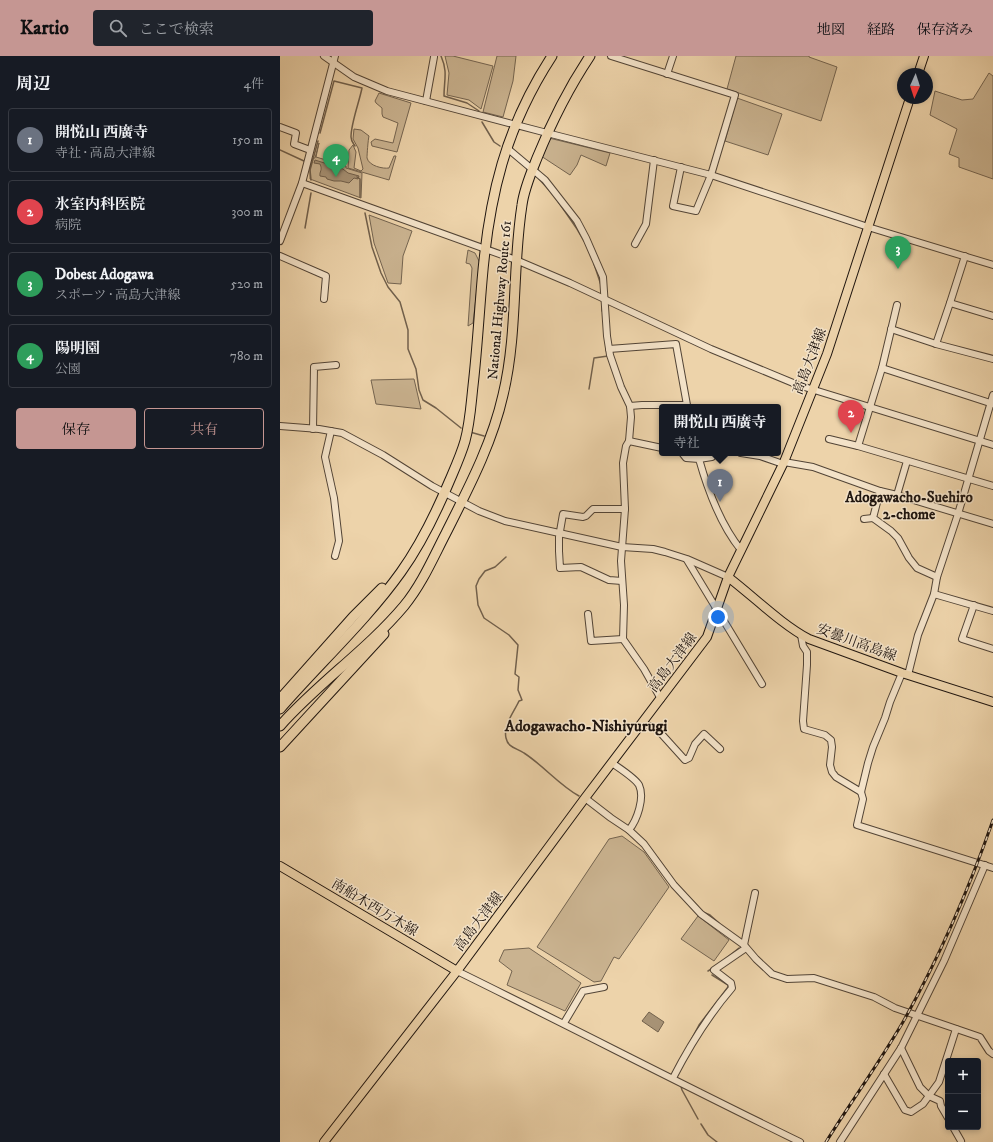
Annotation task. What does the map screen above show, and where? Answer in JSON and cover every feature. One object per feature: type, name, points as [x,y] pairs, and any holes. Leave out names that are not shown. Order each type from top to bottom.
[{"type":"highway","name":"National Highway Route 161","points":[[280,709],[360,623],[401,572],[422,538],[445,492],[465,440],[472,404],[485,248],[495,189],[515,125],[533,87],[552,56]]},
{"type":"highway","name":"National Highway Route 161","points":[[280,726],[378,633],[404,606],[423,578],[462,502],[493,431],[504,394],[511,345],[516,260],[522,203],[533,169],[561,103],[590,56]]},
{"type":"highway","points":[[280,699],[353,617],[395,575],[401,572]]},
{"type":"highway","points":[[280,747],[381,638],[404,606]]},
{"type":"main road","points":[[920,68],[924,56]]},
{"type":"main road","name":"高島大津線","points":[[324,1142],[457,971],[707,637],[728,577],[784,463],[827,354],[908,104]]},
{"type":"main road","name":"安曇川高島線","points":[[728,577],[801,635],[905,674],[993,702]]},
{"type":"main road","name":"南船木西万木線","points":[[280,866],[457,971]]},
{"type":"street","points":[[324,56],[354,77],[387,91],[547,134],[711,175],[868,227],[993,265]]},
{"type":"street","points":[[280,241],[302,183],[336,56]]},
{"type":"street","points":[[426,101],[434,56]]},
{"type":"street","points":[[611,56],[735,95],[711,175],[696,211],[673,206],[681,167]]},
{"type":"street","points":[[667,74],[673,56]]},
{"type":"street","points":[[280,127],[296,133],[294,144],[310,150]]},
{"type":"street","points":[[507,148],[544,180],[577,222],[586,238],[603,277],[609,349],[621,387],[630,406],[631,428],[623,463],[625,509],[621,562],[624,605],[622,639],[644,669],[661,699]]},
{"type":"street","points":[[635,244],[646,224],[654,160]]},
{"type":"street","points":[[302,183],[516,260],[604,298],[711,349],[812,390],[993,445]]},
{"type":"street","points":[[280,256],[326,276],[324,299]]},
{"type":"street","points":[[936,344],[964,256]]},
{"type":"street","points":[[950,303],[993,316]]},
{"type":"street","points":[[858,446],[882,368],[898,305]]},
{"type":"street","points":[[891,329],[936,344],[993,359]]},
{"type":"street","points":[[609,349],[676,344],[687,404]]},
{"type":"street","points":[[313,429],[314,367],[336,365]]},
{"type":"street","points":[[882,368],[992,403]]},
{"type":"street","points":[[993,395],[992,403],[979,441],[958,514],[937,577],[934,594],[905,674],[890,702],[873,747],[861,792],[863,799],[857,825],[993,868]]},
{"type":"street","points":[[630,406],[659,405]]},
{"type":"street","points":[[280,428],[313,429],[342,433],[362,443],[432,486],[479,511],[505,521],[622,547],[653,549],[687,559],[728,577]]},
{"type":"street","points":[[331,431],[325,456],[334,498],[339,540],[335,556]]},
{"type":"street","points":[[829,439],[858,446],[993,486]]},
{"type":"street","points":[[629,441],[659,447]]},
{"type":"street","points":[[684,456],[686,458],[699,459],[712,458],[713,456]]},
{"type":"street","points":[[760,456],[784,463],[813,467],[880,490],[993,524]]},
{"type":"street","points":[[699,459],[708,489],[722,521],[741,550]]},
{"type":"street","points":[[897,495],[907,461]]},
{"type":"street","points":[[873,518],[880,490]]},
{"type":"street","points":[[622,581],[608,580],[581,567],[560,568],[558,552],[563,514],[582,517],[586,516],[593,509],[625,509]]},
{"type":"street","points":[[864,519],[873,518],[891,531],[898,538],[909,558],[917,568],[937,577]]},
{"type":"street","points":[[687,559],[762,684]]},
{"type":"street","points":[[934,594],[993,611]]},
{"type":"street","points":[[974,605],[962,639],[993,649]]},
{"type":"street","points":[[588,614],[591,641],[622,639]]},
{"type":"street","points":[[801,635],[806,652],[807,665],[803,721],[804,729],[825,735],[831,740],[832,747],[830,766],[832,772],[836,777],[861,792]]},
{"type":"street","points":[[642,723],[657,729],[685,760],[689,758],[695,744],[704,734],[720,749]]},
{"type":"street","points":[[612,763],[631,776],[639,785],[640,808],[630,830]]},
{"type":"street","points":[[585,798],[611,818],[630,830],[644,844],[674,885],[701,914],[745,946],[766,970],[780,978],[787,980],[814,978],[874,997],[894,1008],[980,1037],[989,1051],[993,1054]]},
{"type":"street","points":[[840,1142],[901,1048],[944,961],[985,865]]},
{"type":"street","points":[[673,1078],[697,1033],[732,988],[731,983],[714,970],[745,946],[755,893]]},
{"type":"street","points":[[457,971],[564,1024],[620,1054],[673,1078],[800,1142]]},
{"type":"street","points":[[564,1024],[583,990],[604,986]]},
{"type":"street","points":[[884,1074],[906,1110],[911,1112],[923,1104],[939,1082],[956,1029]]},
{"type":"street","points":[[901,1048],[920,1087],[929,1096],[940,1101],[945,1113]]},
{"type":"street","points":[[955,1130],[961,1141]]},
{"type":"shaded area","points":[[445,56],[453,56],[493,66],[481,109],[469,100],[447,95],[449,73]]},
{"type":"shaded area","points":[[497,56],[516,56],[513,81],[503,117],[483,112]]},
{"type":"shaded area","points":[[736,56],[809,56],[837,67],[821,121],[727,89]]},
{"type":"shaded area","points":[[989,73],[993,76],[993,179],[959,167],[959,158],[949,154],[957,129],[930,115],[935,91],[962,100],[973,99]]},
{"type":"shaded area","points":[[379,93],[411,103],[397,152],[372,146],[371,142],[375,139],[393,143],[398,123],[383,117],[382,108],[375,101]]},
{"type":"shaded area","points":[[737,98],[782,114],[768,155],[725,141]]},
{"type":"shaded area","points":[[354,129],[361,130],[369,136],[367,158],[373,165],[389,168],[394,156],[396,156],[389,180],[348,168],[349,150],[353,145],[356,152],[354,168],[361,171],[363,169],[358,148],[353,139]]},
{"type":"shaded area","points":[[549,138],[610,153],[606,166],[581,155],[577,165],[570,175],[541,156]]},
{"type":"shaded area","points":[[319,143],[316,157],[346,166],[346,168],[362,173],[361,198],[310,179],[310,169]]},
{"type":"shaded area","points":[[315,160],[359,176],[358,179],[354,178],[349,183],[334,181],[320,176],[321,166],[320,164],[314,163]]},
{"type":"shaded area","points":[[369,215],[412,231],[403,256],[401,284],[388,283],[374,243]]},
{"type":"shaded area","points":[[468,250],[475,253],[480,263],[473,323],[468,326],[472,268],[470,264],[466,263]]},
{"type":"shaded area","points":[[414,379],[421,409],[376,404],[371,380]]},
{"type":"shaded area","points":[[622,836],[644,852],[669,887],[619,959],[614,957],[601,981],[594,982],[537,947],[609,839]]},
{"type":"shaded area","points":[[698,916],[729,940],[714,961],[681,939]]},
{"type":"shaded area","points":[[529,948],[581,983],[565,1011],[507,985],[512,971],[499,961],[504,950]]},
{"type":"shaded area","points":[[649,1012],[664,1022],[658,1032],[642,1021]]},
{"type":"waterway","points":[[441,56],[445,71],[444,96],[467,103],[479,111]]},
{"type":"waterway","points":[[320,133],[334,81],[362,88],[351,131],[351,140],[355,146]]},
{"type":"waterway","points":[[482,122],[494,142],[500,146]]},
{"type":"waterway","points":[[311,180],[310,170],[318,141]]},
{"type":"waterway","points":[[280,150],[304,161]]},
{"type":"waterway","points":[[357,177],[360,179],[360,197]]},
{"type":"waterway","points":[[539,179],[550,191]]},
{"type":"waterway","points":[[305,228],[311,193]]},
{"type":"waterway","points":[[555,197],[584,241]]},
{"type":"waterway","points":[[365,213],[372,247],[381,273],[388,287],[400,302],[408,330],[408,349],[416,369],[419,390],[423,400],[436,408],[461,428]]},
{"type":"waterway","points":[[594,264],[601,285]]},
{"type":"waterway","points":[[602,305],[602,311]]},
{"type":"waterway","points":[[589,389],[594,358],[608,356],[608,354]]},
{"type":"waterway","points":[[470,432],[484,436]]},
{"type":"waterway","points":[[506,557],[495,567],[485,571],[476,586],[478,605],[484,618],[509,635],[518,645],[515,674],[519,677],[518,690],[522,700],[519,701],[507,723],[505,733],[506,738],[511,746],[531,758],[572,792],[579,796]]},
{"type":"waterway","points":[[648,845],[668,872]]},
{"type":"waterway","points":[[675,882],[703,912],[710,915],[719,923]]},
{"type":"waterway","points":[[724,960],[739,948]]},
{"type":"waterway","points":[[708,971],[713,968]]},
{"type":"waterway","points":[[690,1042],[699,1025],[728,987],[728,985],[712,975]]},
{"type":"waterway","points":[[681,1086],[698,1119]]},
{"type":"waterway","points":[[701,1124],[708,1135],[717,1142]]},
{"type":"railway","points":[[826,1142],[903,1022],[929,973],[974,872],[993,820]]},
{"type":"place","name":"陽明園","points":[[336,177]]},
{"type":"place","name":"Dobest Adogawa","points":[[898,269]]},
{"type":"place","name":"氷室内科医院","points":[[851,433]]},
{"type":"place","name":"開悦山 西廣寺","points":[[720,502]]},
{"type":"district","name":"Adogawacho-Suehiro 2-chome","points":[[909,506]]},
{"type":"district","name":"Adogawacho-Nishiyurugi","points":[[586,725]]}]
